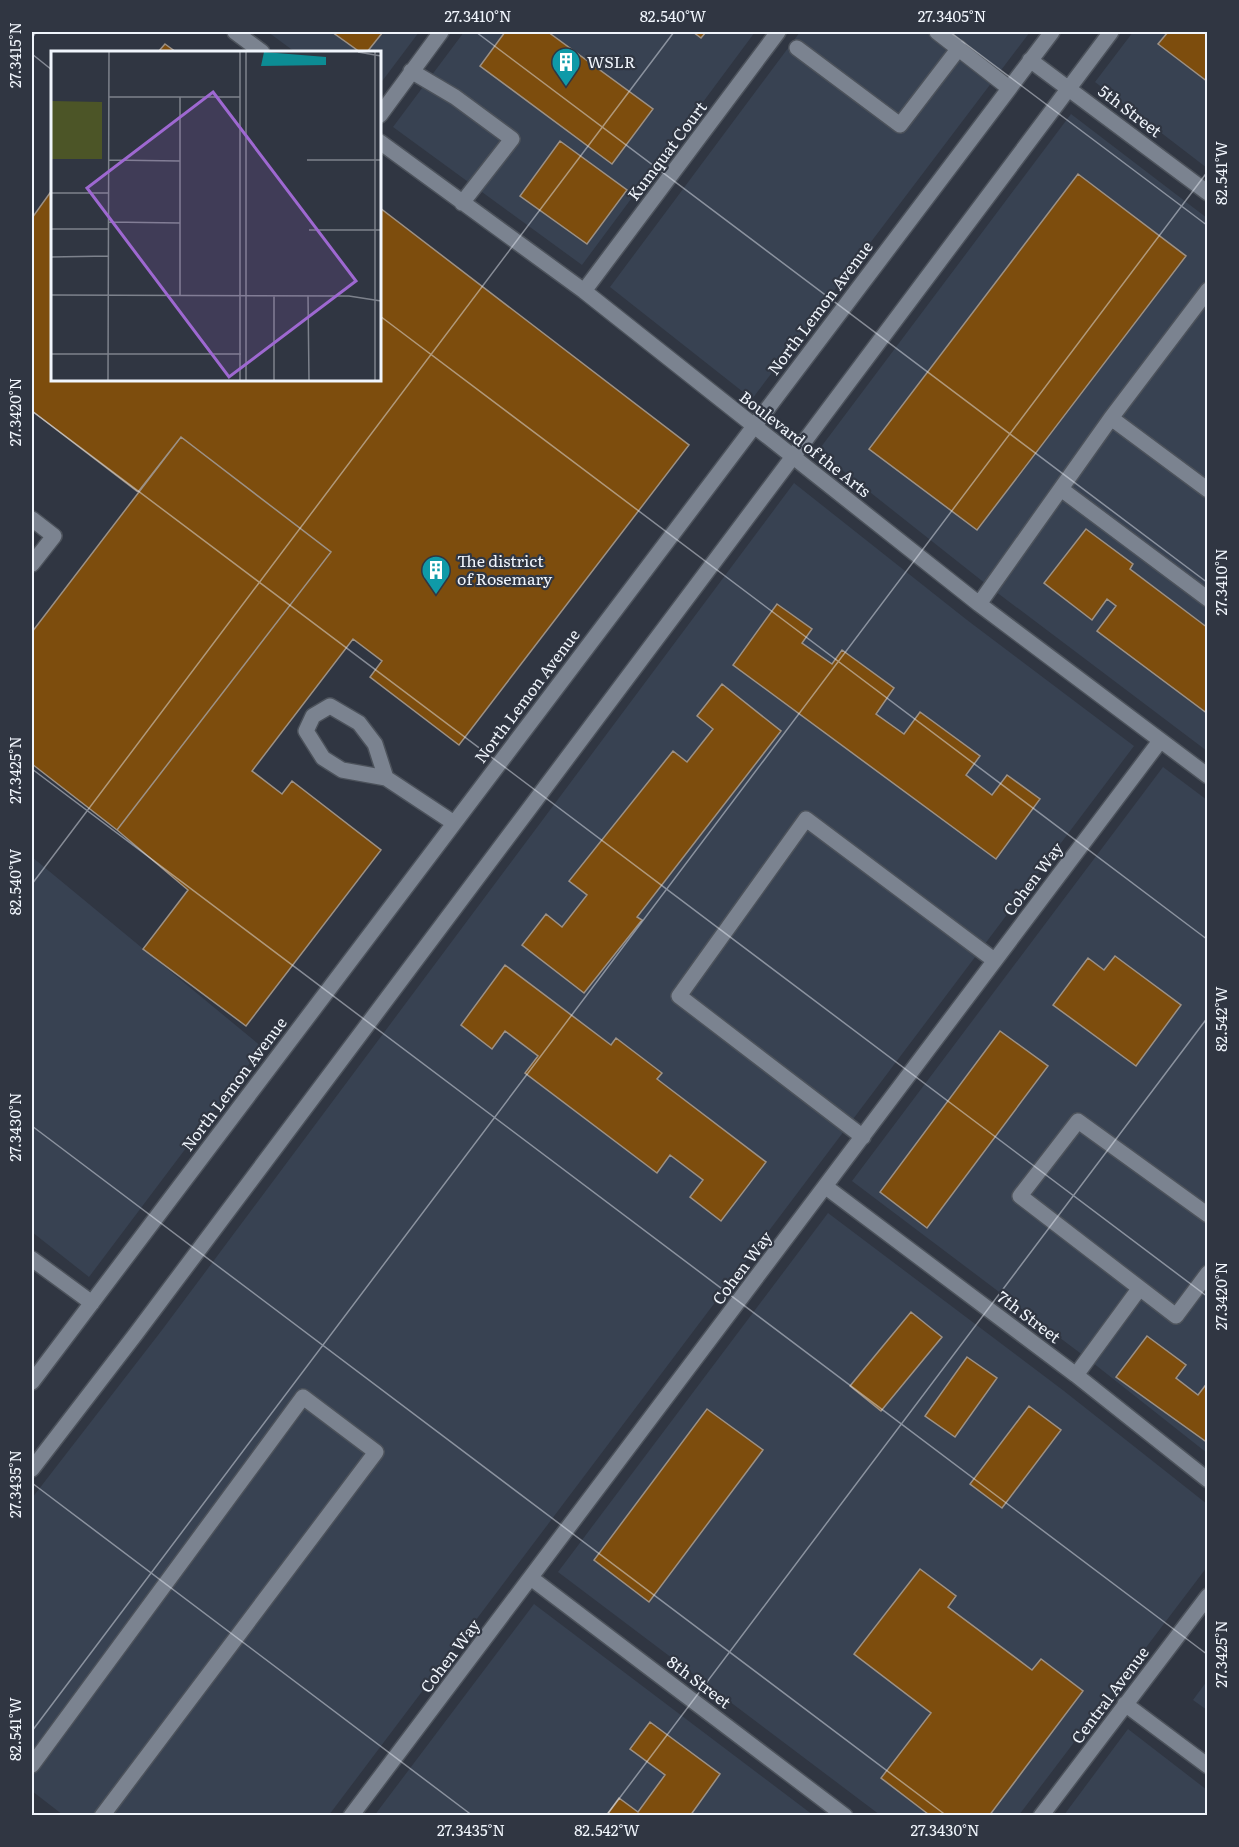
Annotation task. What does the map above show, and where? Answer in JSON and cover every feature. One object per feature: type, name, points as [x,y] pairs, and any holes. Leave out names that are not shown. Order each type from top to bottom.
[{"type":"street","points":[[235,32],[261,51]]},
{"type":"street","points":[[381,114],[441,32]]},
{"type":"street","name":"Kumquat Court","points":[[584,291],[778,32]]},
{"type":"street","points":[[937,32],[1009,88]]},
{"type":"street","name":"North Lemon Avenue","points":[[32,1382],[1052,32]]},
{"type":"street","points":[[32,1469],[135,1335],[1111,32]]},
{"type":"street","points":[[797,48],[900,126],[959,48]]},
{"type":"street","name":"5th Street","points":[[1030,60],[1208,193]]},
{"type":"street","points":[[411,72],[454,97],[512,139],[462,203]]},
{"type":"street","name":"Boulevard of the Arts","points":[[381,143],[584,291],[979,604],[1208,776]]},
{"type":"street","points":[[979,604],[1111,418],[1208,290]]},
{"type":"street","points":[[1111,418],[1208,490]]},
{"type":"street","points":[[1061,489],[1208,599]]},
{"type":"street","points":[[32,519],[54,536],[32,564]]},
{"type":"street","points":[[386,778],[375,744],[359,723],[330,706],[313,716],[306,731],[323,758],[342,770],[386,778],[454,823]]},
{"type":"street","name":"Cohen Way","points":[[351,1815],[1160,741]]},
{"type":"street","points":[[863,1137],[679,996],[806,819],[994,960]]},
{"type":"street","points":[[1208,1215],[1078,1121],[1020,1196],[1176,1316],[1208,1273]]},
{"type":"street","name":"7th Street","points":[[826,1186],[1076,1375],[1208,1480]]},
{"type":"street","points":[[32,1258],[92,1303]]},
{"type":"street","points":[[1076,1375],[1139,1289]]},
{"type":"street","points":[[32,1765],[303,1397],[376,1452],[102,1815]]},
{"type":"street","name":"8th Street","points":[[531,1578],[845,1815]]},
{"type":"street","name":"Central Avenue","points":[[1041,1815],[1208,1596]]},
{"type":"street","points":[[1125,1704],[1208,1766]]},
{"type":"shaded area","points":[[268,32],[419,32],[381,83],[381,51],[294,51]]},
{"type":"shaded area","points":[[464,32],[755,32],[582,265],[393,127]]},
{"type":"shaded area","points":[[800,32],[1030,32],[752,399],[610,287]]},
{"type":"shaded area","points":[[1133,32],[1207,32],[1207,168],[1095,82]]},
{"type":"shaded area","points":[[1071,114],[1207,218],[1207,751],[991,588],[818,451]]},
{"type":"shaded area","points":[[794,483],[967,620],[1134,746],[329,1815],[63,1815],[32,1791],[32,1498],[162,1330]]},
{"type":"shaded area","points":[[1163,767],[1207,800],[1207,1453],[1088,1359],[852,1181]]},
{"type":"shaded area","points":[[32,857],[262,1047],[89,1277],[32,1232]]},
{"type":"shaded area","points":[[828,1213],[1064,1391],[1207,1504],[1207,1567],[1019,1815],[880,1815],[558,1572]]},
{"type":"shaded area","points":[[534,1604],[813,1815],[374,1816]]},
{"type":"shaded area","points":[[1207,1681],[1208,1710],[1193,1700]]},
{"type":"shaded area","points":[[1128,1729],[1207,1790],[1207,1815],[1064,1815]]},
{"type":"building","points":[[332,32],[383,32],[368,51],[359,51]]},
{"type":"building","name":"WSLR","points":[[505,32],[548,32],[653,109],[612,164],[480,66]]},
{"type":"building","points":[[693,32],[706,32],[701,38]]},
{"type":"building","points":[[1168,32],[1208,32],[1208,82],[1158,44]]},
{"type":"building","points":[[165,44],[175,51],[159,51]]},
{"type":"building","points":[[560,141],[627,190],[587,244],[520,196]]},
{"type":"building","points":[[1078,174],[1186,256],[977,530],[869,449]]},
{"type":"building","name":"The district of Rosemary","points":[[51,191],[51,381],[381,381],[381,209],[689,445],[459,745],[370,677],[382,661],[353,639],[252,771],[282,794],[292,781],[381,850],[246,1026],[143,949],[188,890],[117,830],[331,552],[181,437],[138,492],[32,411],[32,218]]},
{"type":"building","points":[[181,437],[331,552],[117,830],[32,764],[32,632]]},
{"type":"building","points":[[1086,529],[1133,564],[1130,569],[1208,628],[1208,714],[1097,631],[1116,606],[1107,599],[1092,620],[1044,583]]},
{"type":"building","points":[[777,604],[812,629],[802,643],[832,664],[842,650],[894,688],[876,714],[904,734],[920,712],[980,756],[966,775],[992,795],[1007,775],[1040,799],[996,859],[733,665]]},
{"type":"building","points":[[722,684],[781,731],[637,917],[642,920],[584,993],[522,945],[546,914],[562,927],[587,895],[569,881],[673,751],[687,762],[713,729],[697,716]]},
{"type":"building","points":[[1115,956],[1181,1005],[1136,1066],[1053,1005],[1088,958],[1104,970]]},
{"type":"building","points":[[505,965],[611,1045],[616,1038],[662,1073],[657,1079],[766,1162],[721,1221],[690,1197],[703,1180],[670,1155],[657,1173],[525,1073],[538,1056],[505,1031],[492,1049],[461,1025]]},
{"type":"building","points":[[1000,1031],[1048,1066],[927,1228],[880,1192]]},
{"type":"building","points":[[911,1312],[942,1337],[881,1411],[850,1386]]},
{"type":"building","points":[[1147,1336],[1186,1365],[1176,1378],[1198,1395],[1208,1382],[1208,1443],[1116,1377]]},
{"type":"building","points":[[967,1357],[997,1378],[955,1437],[925,1416]]},
{"type":"building","points":[[1029,1406],[1061,1430],[1002,1508],[970,1484]]},
{"type":"building","points":[[707,1409],[763,1450],[649,1602],[594,1560]]},
{"type":"building","points":[[920,1569],[956,1596],[948,1607],[1032,1670],[1041,1659],[1083,1691],[989,1816],[926,1816],[928,1814],[881,1778],[931,1713],[854,1654]]},
{"type":"building","points":[[650,1722],[720,1774],[690,1816],[606,1816],[619,1798],[638,1812],[665,1775],[630,1749]]},
{"type":"place","name":"WSLR","points":[[566,88]]},
{"type":"place","name":"The district of Rosemary","points":[[436,596]]}]
